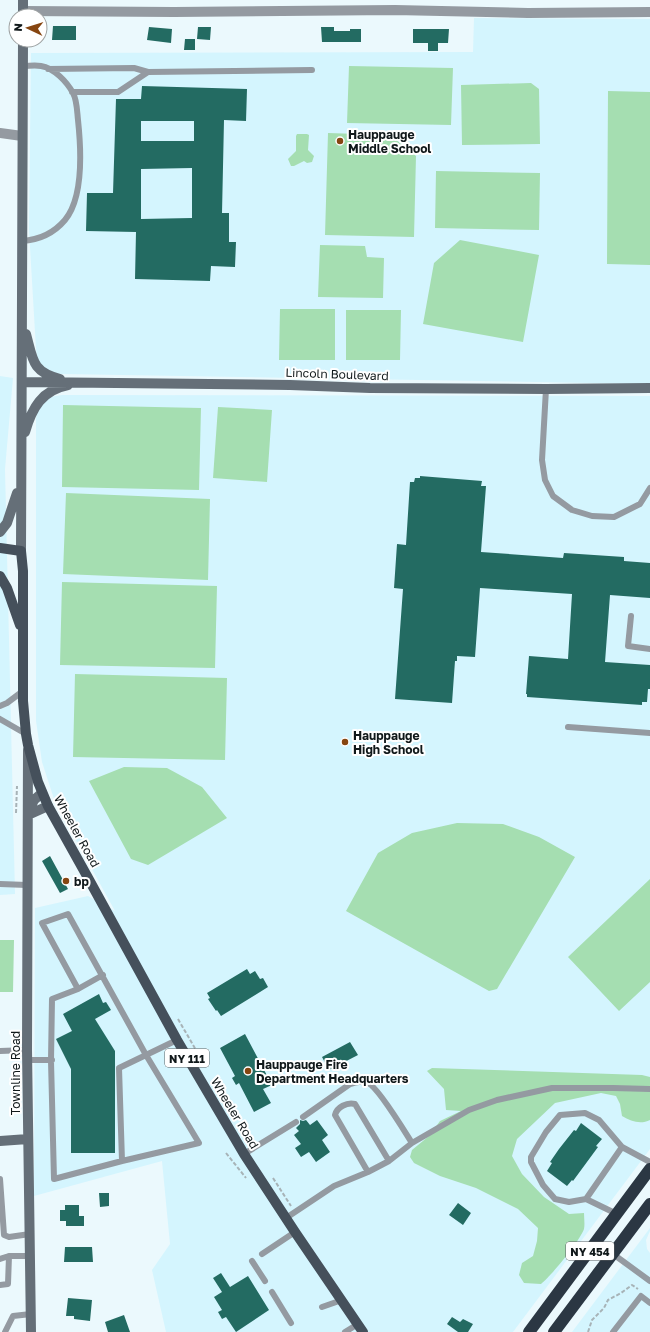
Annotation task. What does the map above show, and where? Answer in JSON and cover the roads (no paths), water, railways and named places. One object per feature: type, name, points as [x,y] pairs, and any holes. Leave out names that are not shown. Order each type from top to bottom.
[{"type":"highway","name":"NY 454","points":[[529,1332],[650,1169]]},
{"type":"highway","name":"NY 454","points":[[554,1332],[650,1204]]},
{"type":"main road","points":[[0,548],[21,551]]},
{"type":"main road","name":"Townline Road","points":[[21,551],[23,571],[23,691],[26,734],[42,793]]},
{"type":"main road","name":"NY 111","points":[[0,576],[7,588],[23,632]]},
{"type":"main road","name":"Wheeler Road","points":[[42,793],[176,1040],[244,1154],[295,1232],[361,1328]]},
{"type":"street","points":[[48,14],[395,10],[528,13],[650,12]]},
{"type":"street","name":"Townline Road","points":[[21,551],[21,445],[23,382],[23,48]]},
{"type":"street","points":[[0,133],[22,136]]},
{"type":"street","points":[[22,322],[33,361],[39,370],[50,376],[82,383]]},
{"type":"street","name":"Lincoln Boulevard","points":[[23,382],[290,385],[370,388],[650,388]]},
{"type":"street","points":[[21,445],[35,406],[43,397],[64,386],[82,383]]},
{"type":"street","points":[[0,532],[7,523],[21,480]]},
{"type":"street","name":"Townline Road","points":[[28,745],[28,1139],[31,1332]]},
{"type":"street","name":"Townline Road","points":[[28,814],[34,800],[42,793]]},
{"type":"street","points":[[28,814],[48,806]]},
{"type":"street","points":[[0,1141],[28,1139]]},
{"type":"lane","points":[[22,241],[34,240],[52,232],[65,220],[74,203],[79,181],[80,157],[78,114],[75,97],[72,92],[62,78],[48,69],[42,66],[23,66]]},
{"type":"lane","points":[[48,69],[134,68],[148,72],[312,70]]},
{"type":"lane","points":[[72,92],[118,92],[148,72]]},
{"type":"lane","points":[[546,389],[542,460],[545,480],[553,496],[572,510],[592,516],[614,517],[640,504],[650,488]]},
{"type":"lane","points":[[631,616],[628,646],[650,648]]},
{"type":"lane","points":[[0,706],[8,703],[23,691]]},
{"type":"lane","points":[[0,719],[26,734]]},
{"type":"lane","points":[[568,727],[650,733]]},
{"type":"lane","points":[[0,884],[27,885]]},
{"type":"lane","points":[[78,989],[42,923],[68,914],[103,975],[146,1055],[199,1143],[54,1179],[52,999],[78,989],[103,975]]},
{"type":"lane","points":[[122,1161],[119,1068],[176,1040]]},
{"type":"lane","points":[[0,1051],[52,1060]]},
{"type":"lane","points":[[303,1117],[350,1084],[359,1081],[370,1084],[384,1100],[412,1143]]},
{"type":"lane","points":[[286,1218],[334,1186],[368,1172],[389,1161],[412,1143],[469,1110],[497,1100],[552,1088],[650,1089]]},
{"type":"lane","points":[[368,1172],[335,1115],[337,1110],[346,1104],[355,1104],[389,1161]]},
{"type":"lane","points":[[617,1214],[586,1199],[569,1202],[555,1199],[544,1185],[531,1162],[532,1157],[546,1132],[560,1115],[585,1113],[599,1120],[622,1147],[650,1162]]},
{"type":"lane","points":[[244,1154],[296,1122]]},
{"type":"lane","points":[[586,1199],[622,1147]]},
{"type":"lane","points":[[0,1179],[4,1235],[30,1234]]},
{"type":"lane","points":[[262,1254],[295,1232]]},
{"type":"lane","points":[[613,1254],[650,1282]]},
{"type":"lane","points":[[0,1258],[9,1256],[30,1256]]},
{"type":"lane","points":[[0,1285],[8,1284],[9,1256]]},
{"type":"lane","points":[[252,1261],[265,1282]]},
{"type":"lane","points":[[272,1292],[291,1322]]},
{"type":"lane","points":[[613,1332],[641,1296],[650,1303]]},
{"type":"lane","points":[[322,1307],[342,1300]]},
{"type":"lane","points":[[4,1332],[13,1316],[31,1314]]},
{"type":"lane","points":[[345,1332],[361,1328]]},
{"type":"place","name":"Hauppauge Middle School","points":[[340,141]]},
{"type":"place","name":"Hauppauge High School","points":[[345,742]]},
{"type":"place","name":"bp","points":[[66,881]]},
{"type":"place","name":"Hauppauge Fire Department Headquarters","points":[[248,1071]]}]
